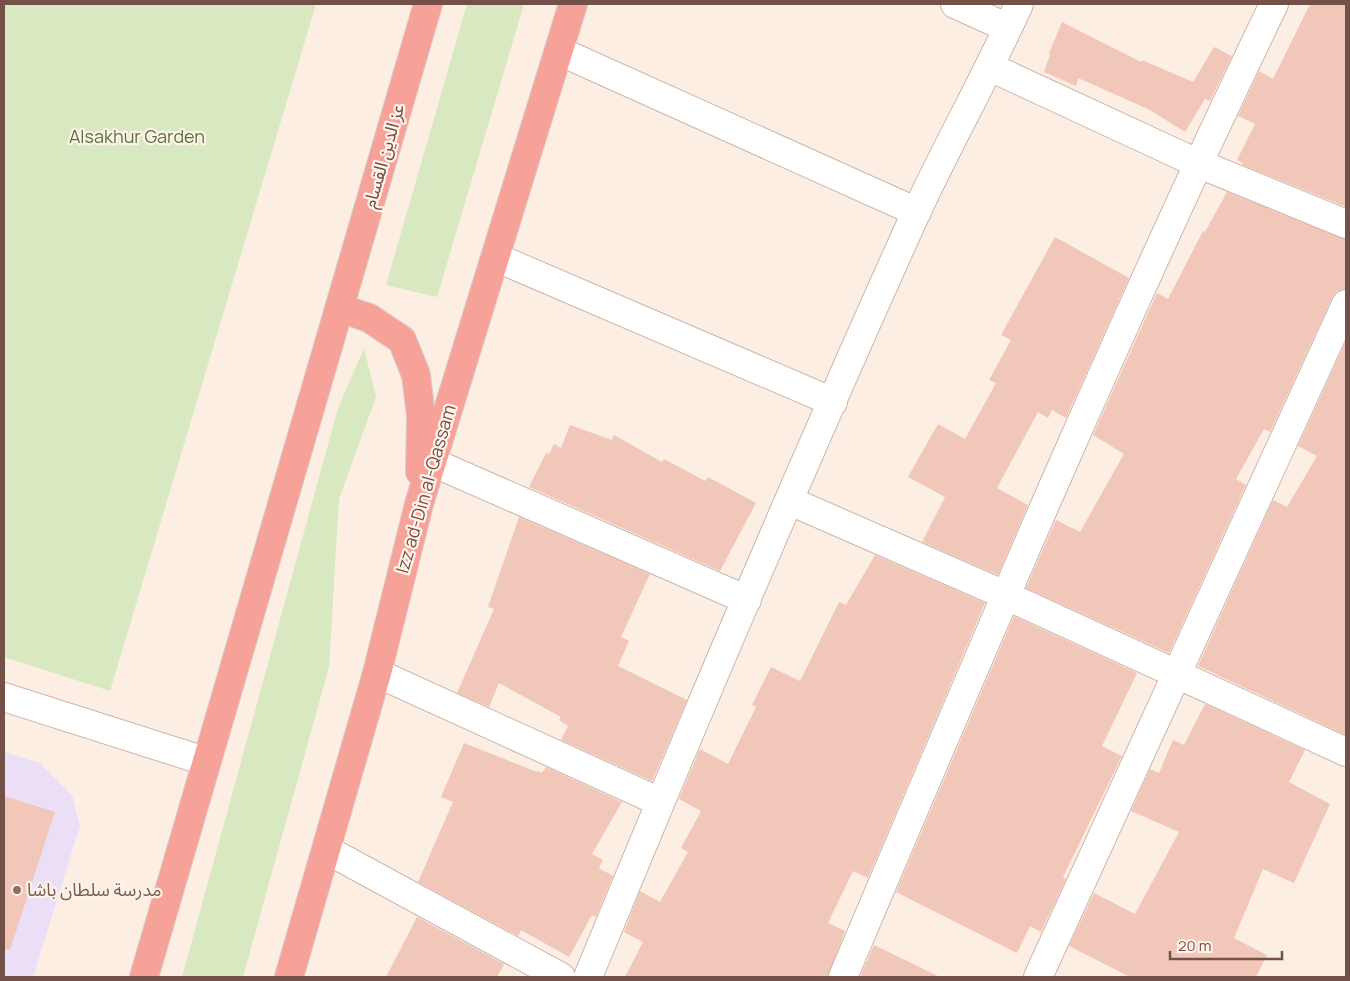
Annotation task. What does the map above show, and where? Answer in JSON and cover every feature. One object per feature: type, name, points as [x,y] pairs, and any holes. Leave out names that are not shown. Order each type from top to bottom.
[{"type":"highway","name":"عز الدين القسام","points":[[340,308],[428,4]]},
{"type":"highway","name":"Izz ad-Din al-Qassam","points":[[290,977],[377,673],[419,504],[573,4]]},
{"type":"highway","points":[[144,977],[205,761],[340,308],[369,318],[402,340],[416,375],[421,416],[419,504]]},
{"type":"street","points":[[588,977],[660,802],[916,212],[1014,16],[955,4]]},
{"type":"street","points":[[843,977],[1005,595],[1197,163],[1274,4]]},
{"type":"street","points":[[558,51],[916,212]]},
{"type":"street","points":[[990,67],[1197,163],[1346,224]]},
{"type":"street","points":[[496,257],[833,402]]},
{"type":"street","points":[[1038,977],[1178,675],[1346,304]]},
{"type":"street","points":[[432,462],[747,600]]},
{"type":"street","points":[[790,501],[1005,595],[1346,752]]},
{"type":"street","points":[[377,673],[660,802]]},
{"type":"street","points":[[4,697],[205,761]]},
{"type":"street","points":[[327,850],[561,977]]},
{"type":"shaded area","points":[[4,752],[40,763],[72,795],[80,826],[33,977],[4,977]]},
{"type":"green space","name":"Alsakhur Garden","points":[[4,4],[316,4],[110,691],[4,657]]},
{"type":"green space","points":[[467,4],[524,4],[437,297],[386,285]]},
{"type":"green space","points":[[364,348],[376,397],[339,499],[329,667],[243,977],[182,977],[338,408]]},
{"type":"building","points":[[1310,4],[1346,4],[1346,207],[1242,165],[1243,163],[1237,160],[1255,124],[1238,116],[1259,71],[1273,79]]},
{"type":"building","points":[[1062,22],[1141,62],[1142,60],[1193,82],[1214,47],[1232,56],[1210,101],[1205,99],[1185,132],[1150,110],[1078,78],[1076,86],[1044,72],[1049,53]]},
{"type":"building","points":[[1227,192],[1346,239],[1346,289],[1337,291],[1332,298],[1270,432],[1264,429],[1236,479],[1246,485],[1169,653],[1026,588],[1056,520],[1080,532],[1124,454],[1093,435],[1157,293],[1168,299],[1203,231],[1205,232]]},
{"type":"building","points":[[1055,237],[1129,278],[1066,418],[1052,410],[1048,418],[1038,412],[997,488],[1028,505],[998,575],[922,542],[945,497],[908,477],[938,424],[965,439],[996,383],[989,380],[1011,340],[1001,335]]},
{"type":"building","points":[[1346,341],[1346,735],[1198,666],[1273,500],[1287,507],[1317,456],[1298,446]]},
{"type":"building","points":[[570,425],[612,440],[614,435],[662,462],[664,459],[705,481],[708,477],[756,503],[720,571],[529,487],[546,453],[549,454],[554,444],[561,448]]},
{"type":"building","points":[[519,517],[650,574],[621,637],[629,641],[618,666],[687,700],[652,781],[561,740],[568,726],[559,720],[561,717],[499,683],[489,707],[457,693],[494,609],[488,607]]},
{"type":"building","points":[[875,555],[985,603],[868,878],[853,871],[828,923],[845,931],[828,977],[625,977],[643,942],[624,932],[640,891],[660,902],[688,852],[681,848],[701,811],[679,799],[700,749],[728,764],[756,707],[752,705],[771,667],[800,681],[839,602],[846,605]]},
{"type":"building","points":[[1014,616],[1137,673],[1102,746],[1122,756],[1063,877],[1066,879],[1041,932],[1030,926],[1017,953],[896,892]]},
{"type":"building","points":[[1205,704],[1305,750],[1289,782],[1330,804],[1294,883],[1263,869],[1234,938],[1267,955],[1256,977],[1130,977],[1069,946],[1094,893],[1135,914],[1179,832],[1131,811],[1150,769],[1159,773],[1173,740],[1184,745]]},
{"type":"building","points":[[464,743],[537,772],[542,773],[546,767],[622,802],[592,854],[603,860],[599,868],[613,876],[596,917],[592,915],[569,957],[521,930],[518,936],[418,882],[453,802],[441,797]]},
{"type":"building","name":"مدرسة سلطان باشا","points":[[4,796],[55,812],[10,950],[4,949]]},
{"type":"building","points":[[417,917],[504,964],[497,977],[386,977]]},
{"type":"building","points":[[874,945],[940,977],[860,977]]},
{"type":"place","name":"مدرسة سلطان باشا","points":[[17,890]]}]
